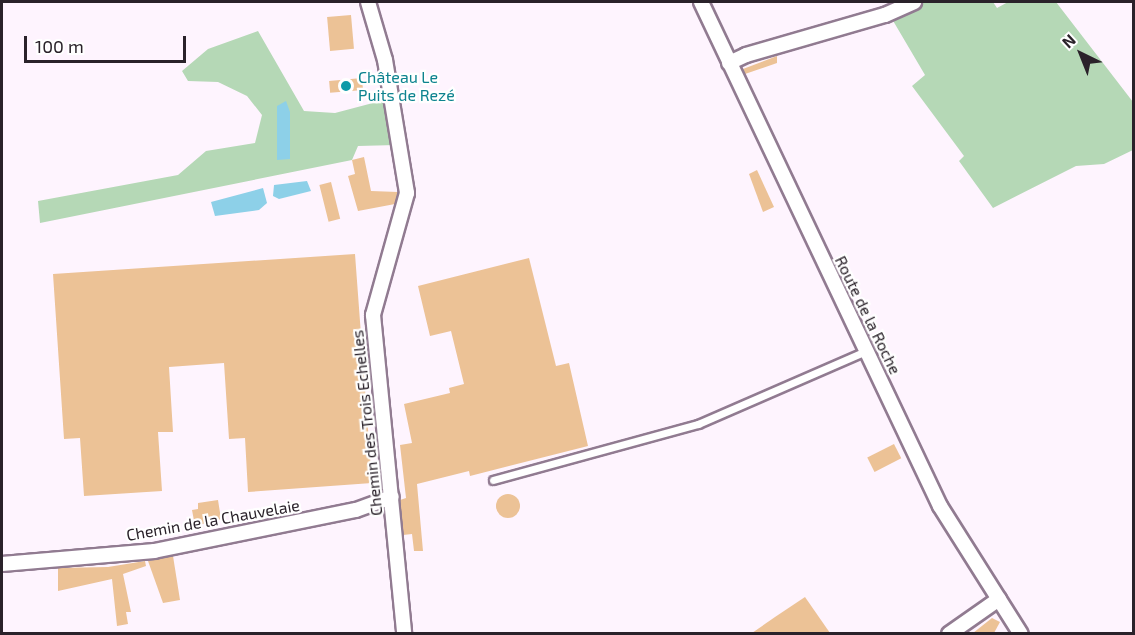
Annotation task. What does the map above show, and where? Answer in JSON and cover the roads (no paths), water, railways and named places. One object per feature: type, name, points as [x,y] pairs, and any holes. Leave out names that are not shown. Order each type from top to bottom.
[{"type":"street","name":"Chemin des Trois Echelles","points":[[368,2],[385,60],[407,193],[373,315],[404,633]]},
{"type":"street","name":"Route de la Roche","points":[[701,2],[940,506],[1021,633]]},
{"type":"street","points":[[729,63],[746,55],[885,15],[914,2]]},
{"type":"street","name":"Chemin de la Chauvelaie","points":[[2,564],[165,549],[356,510],[392,497]]},
{"type":"street","points":[[949,633],[999,599]]},
{"type":"lane","points":[[493,480],[698,424],[866,351]]},
{"type":"water","points":[[286,101],[290,112],[290,159],[277,160],[277,106]]},
{"type":"water","points":[[307,181],[311,191],[279,199],[273,196],[274,185]]},
{"type":"water","points":[[263,188],[267,203],[259,210],[215,216],[211,202]]},
{"type":"place","name":"Château Le Puits de Rezé","points":[[346,86]]}]
